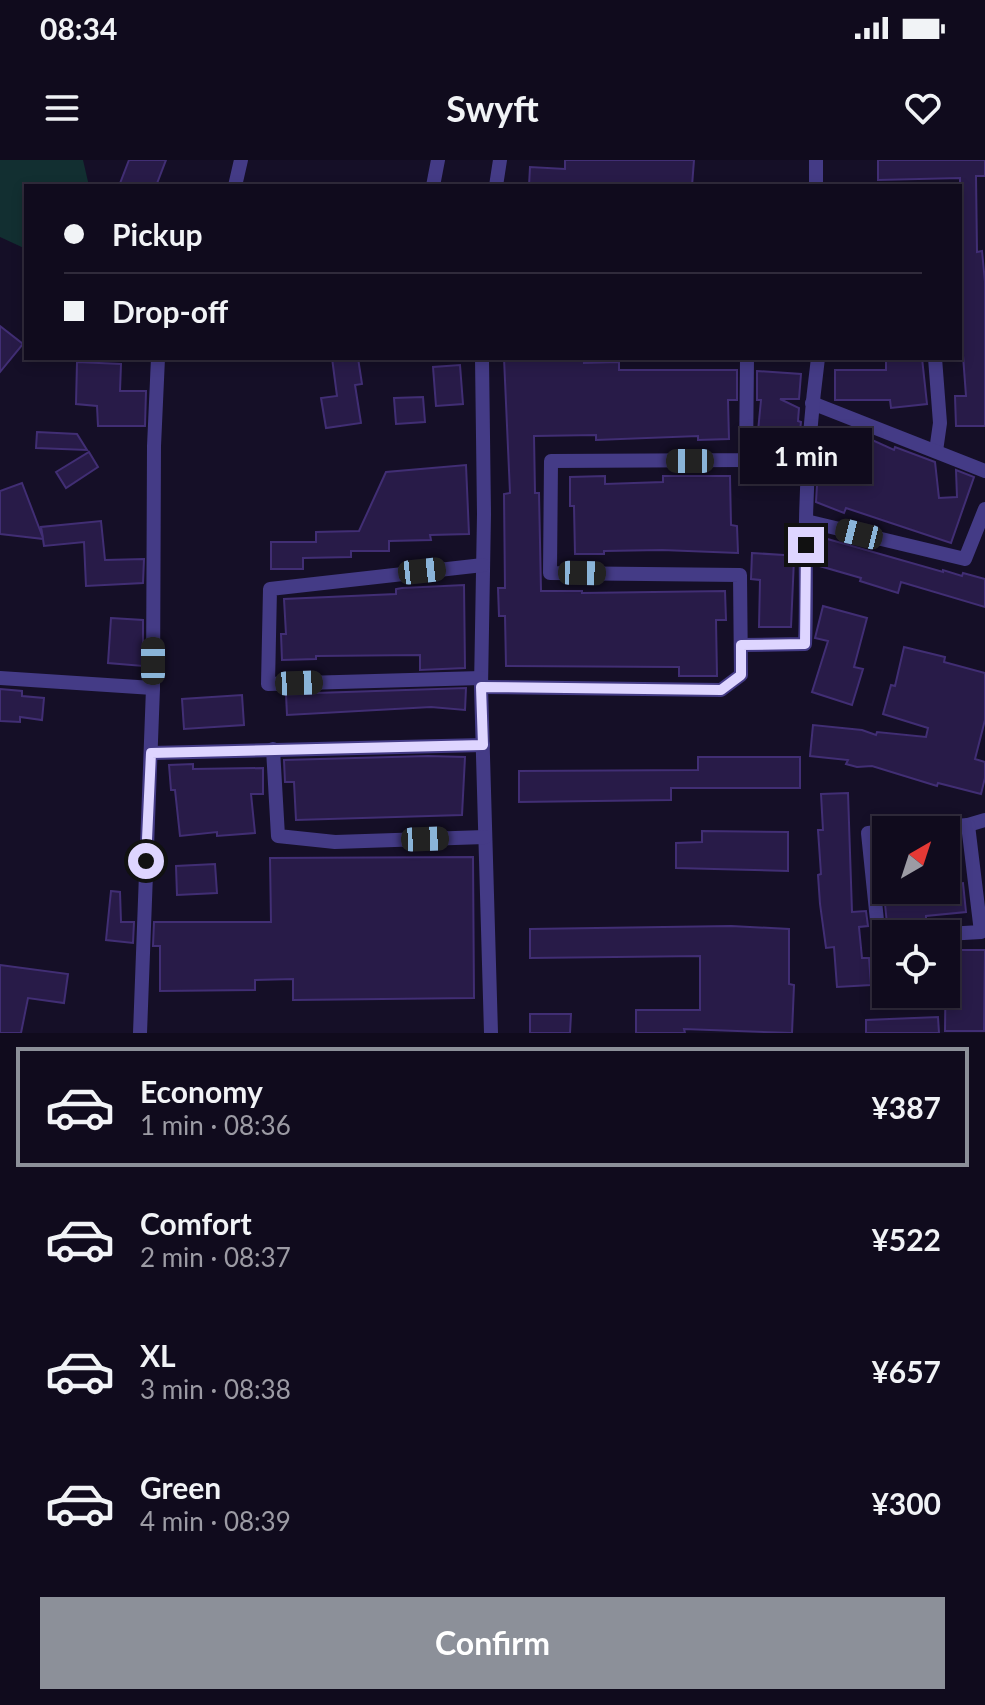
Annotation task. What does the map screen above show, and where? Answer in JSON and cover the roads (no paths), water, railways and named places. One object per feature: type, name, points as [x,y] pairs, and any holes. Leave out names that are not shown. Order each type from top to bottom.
[{"type":"street","points":[[235,184],[241,160]]},
{"type":"street","points":[[433,184],[438,160]]},
{"type":"street","points":[[496,184],[500,160]]},
{"type":"street","points":[[816,160],[816,184]]},
{"type":"street","points":[[140,1033],[153,688],[154,397],[158,360]]},
{"type":"street","points":[[482,360],[481,682],[491,1033]]},
{"type":"street","points":[[483,565],[270,589],[268,684],[481,682],[721,690],[741,675],[740,575],[550,573],[551,461],[746,460],[747,360]]},
{"type":"street","points":[[741,645],[805,644],[806,521],[812,403],[818,360]]},
{"type":"street","points":[[935,360],[940,423],[936,451]]},
{"type":"street","points":[[812,403],[985,471]]},
{"type":"street","points":[[806,521],[965,559],[985,509]]},
{"type":"street","points":[[0,678],[153,688]]},
{"type":"street","points":[[151,753],[483,745]]},
{"type":"street","points":[[273,749],[278,836],[335,842],[485,837]]},
{"type":"street","points":[[960,826],[985,820]]},
{"type":"street","points":[[960,933],[981,932],[968,825]]},
{"type":"street","points":[[872,833],[868,833],[872,872]]}]
